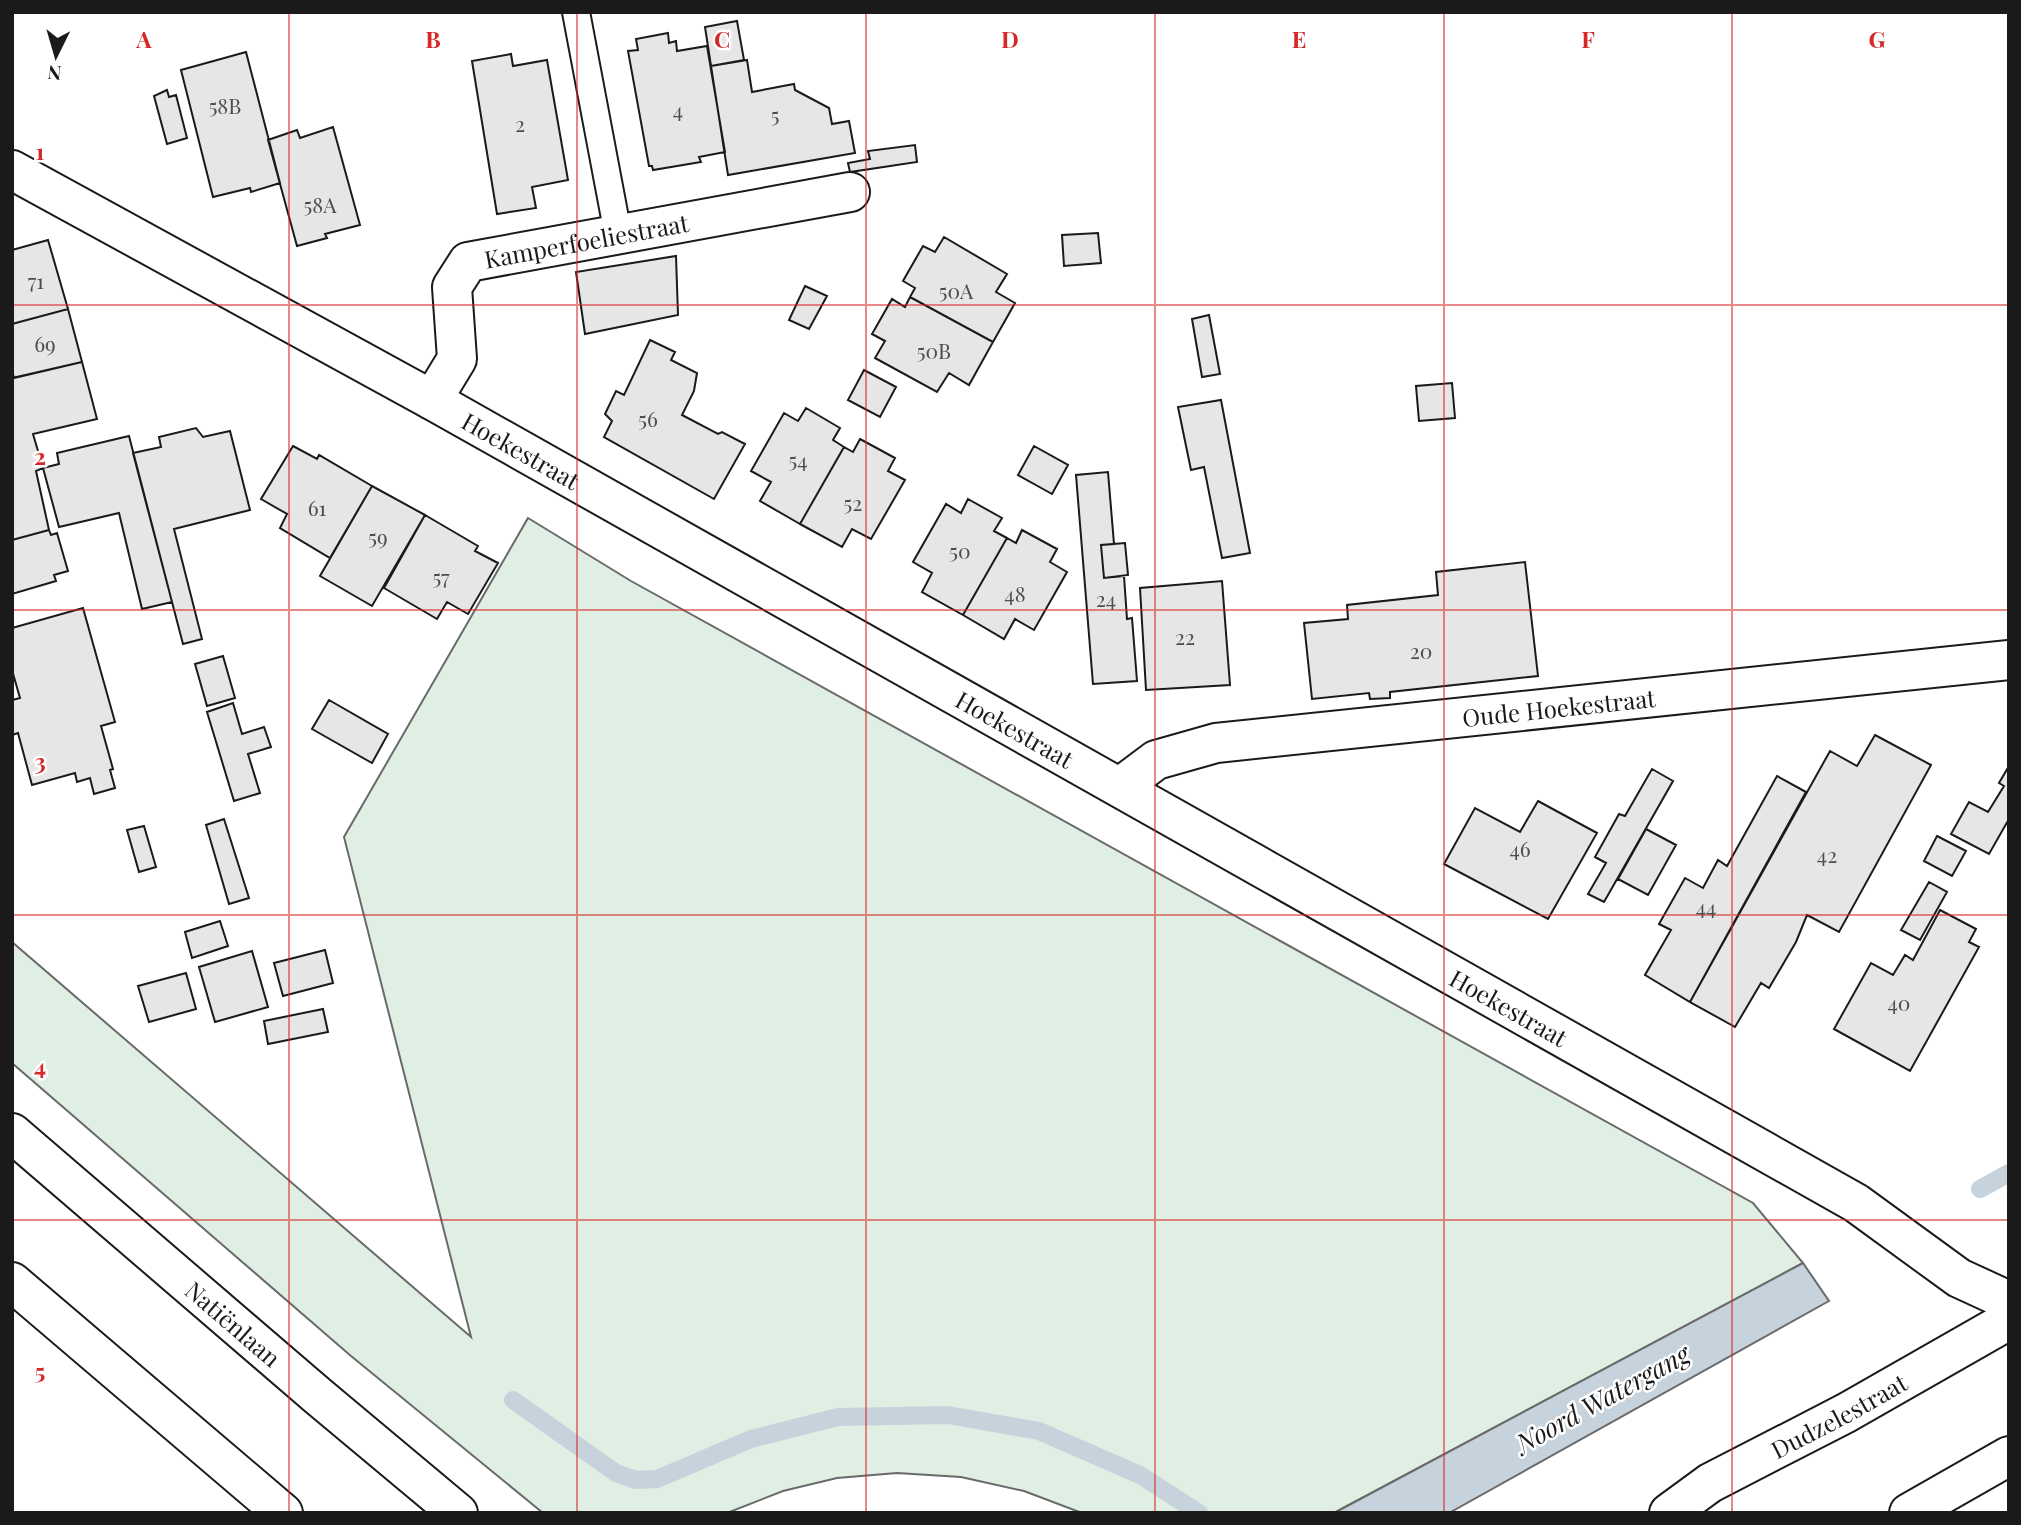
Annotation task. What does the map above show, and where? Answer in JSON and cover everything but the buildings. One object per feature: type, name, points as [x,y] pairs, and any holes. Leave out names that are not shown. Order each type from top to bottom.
[{"type":"main road","name":"Hoekestraat","points":[[12,170],[432,400],[1856,1203],[1959,1278],[2009,1301]]},
{"type":"main road","name":"Kamperfoeliestraat","points":[[432,400],[457,359],[452,287],[468,262],[850,192]]},
{"type":"main road","name":"Oude Hoekestraat","points":[[1120,787],[1156,760],[1216,743],[2009,660]]},
{"type":"main road","name":"Natiënlaan","points":[[12,1133],[458,1513]]},
{"type":"main road","points":[[12,1282],[278,1510]]},
{"type":"main road","name":"Dudzelestraat","points":[[1669,1513],[1710,1483],[1846,1413],[2009,1320]]},
{"type":"main road","points":[[1909,1513],[2009,1456]]},
{"type":"lane","points":[[576,12],[618,234]]},
{"type":"green space","points":[[528,518],[631,581],[1753,1203],[1803,1263],[1334,1513],[1082,1513],[1024,1491],[961,1477],[897,1473],[837,1478],[783,1491],[727,1513],[543,1513],[351,1356],[12,1063],[12,942],[471,1337],[344,837]]},
{"type":"water","points":[[1803,1263],[1829,1301],[1449,1513],[1334,1513]]},
{"type":"waterway","name":"Noord Watergang","points":[[1980,1189],[2009,1173]]},
{"type":"waterway","points":[[513,1400],[616,1473],[636,1480],[657,1479],[751,1439],[838,1417],[948,1415],[1039,1431],[1140,1475],[1199,1513]]}]
